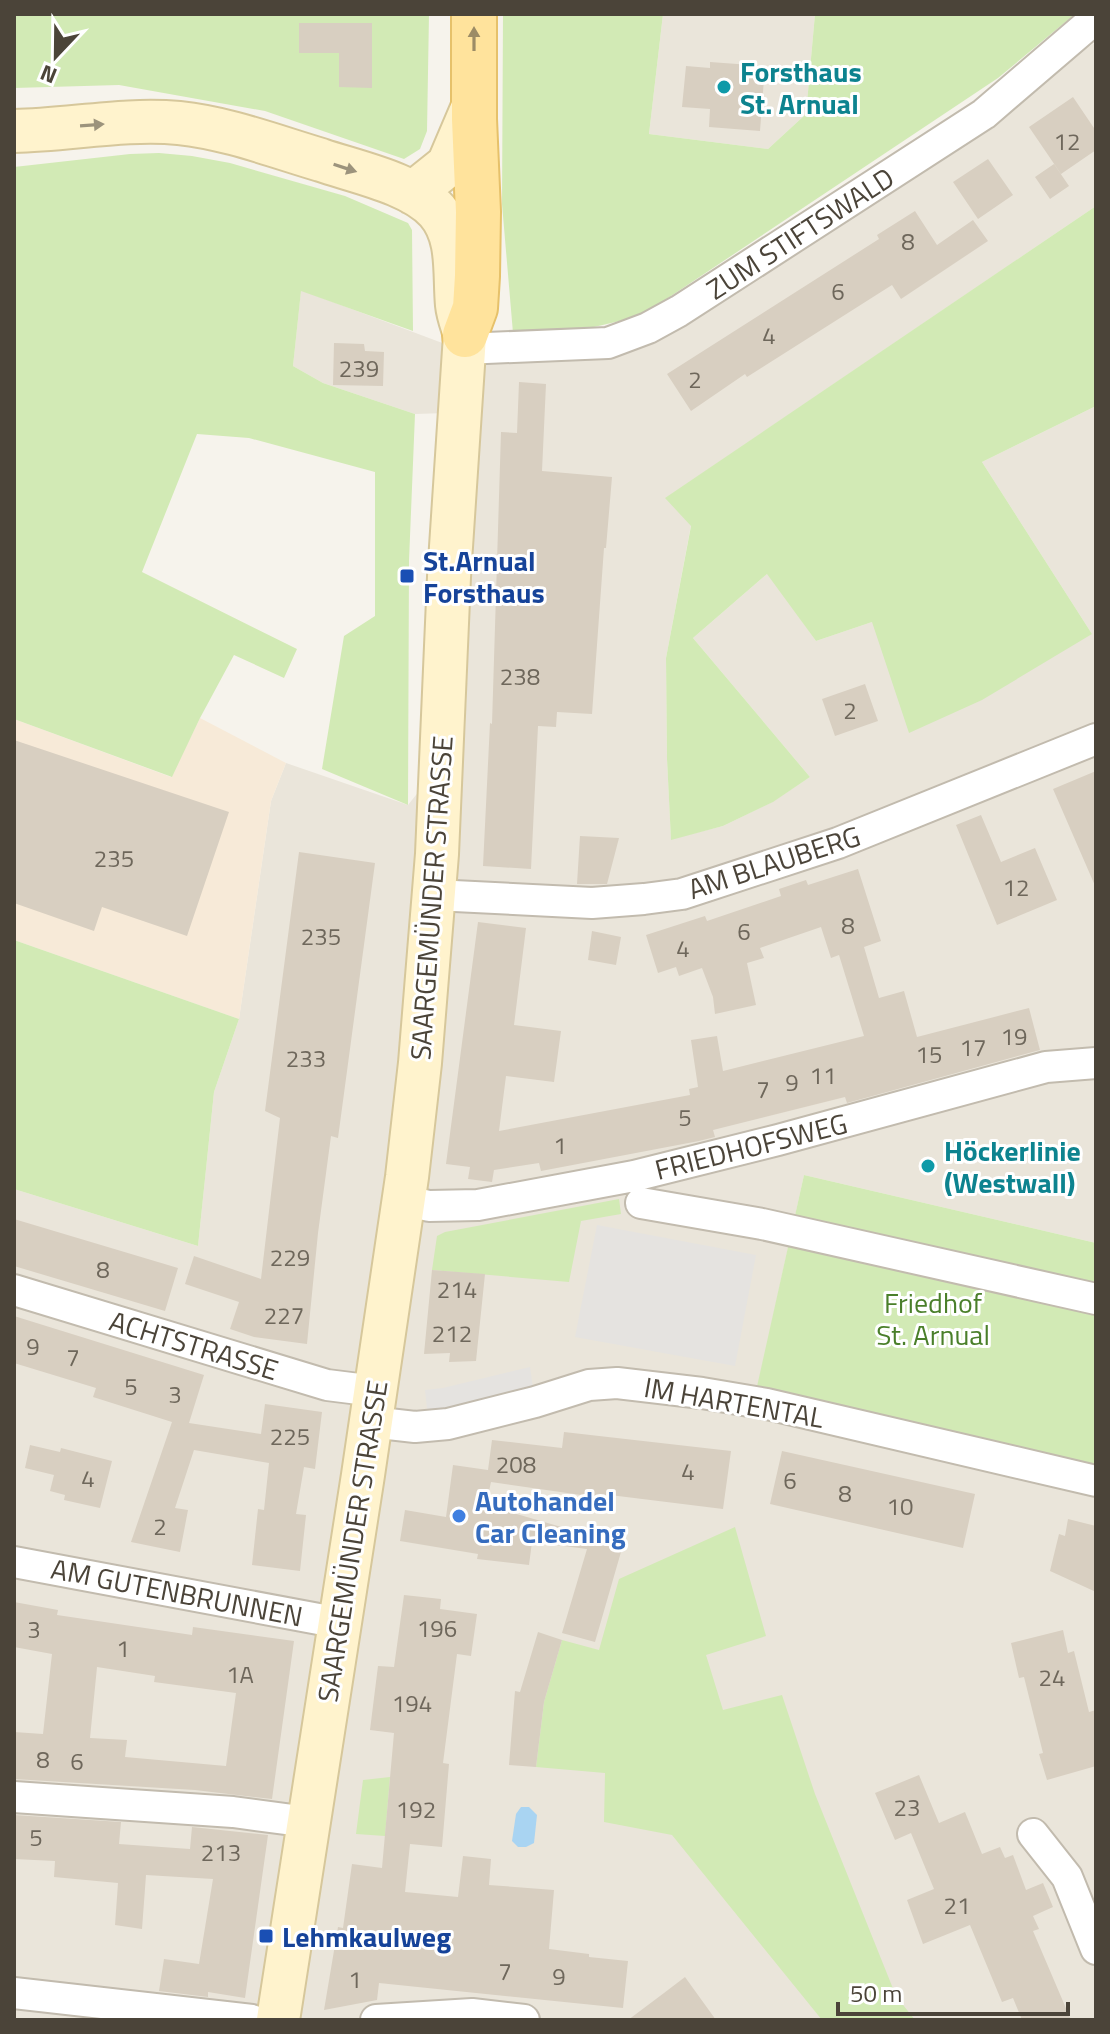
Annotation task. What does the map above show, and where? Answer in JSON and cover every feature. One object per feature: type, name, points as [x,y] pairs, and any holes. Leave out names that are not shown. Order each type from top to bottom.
[{"type":"main road","points":[[464,342],[475,308],[477,276],[474,14]]},
{"type":"street","name":"ZUM STIFTSWALD","points":[[464,342],[608,343],[648,328],[984,114],[1096,18]]},
{"type":"street","points":[[413,193],[448,165],[474,104]]},
{"type":"street","name":"SAARGEMÜNDER STRASSE","points":[[14,131],[165,123],[237,134],[413,193],[438,212],[449,233],[456,257],[457,307],[464,342],[434,895],[420,1063],[373,1407],[278,2020]]},
{"type":"street","name":"AM BLAUBERG","points":[[434,895],[592,903],[682,894],[838,843],[1096,739]]},
{"type":"street","name":"FRIEDHOFSWEG","points":[[403,1200],[429,1206],[478,1205],[634,1176],[1046,1067],[1096,1063]]},
{"type":"street","points":[[641,1203],[762,1224],[1096,1299]]},
{"type":"street","name":"ACHTSTRASSE","points":[[14,1290],[327,1385],[373,1407]]},
{"type":"street","name":"IM HARTENTAL","points":[[373,1407],[415,1427],[448,1424],[589,1385],[617,1383],[767,1404],[1096,1481]]},
{"type":"street","name":"AM GUTENBRUNNEN","points":[[14,1562],[340,1623]]},
{"type":"street","points":[[14,1797],[233,1812],[308,1822]]},
{"type":"street","points":[[1033,1834],[1067,1877],[1096,1949]]},
{"type":"street","points":[[14,1993],[252,2020]]},
{"type":"street","points":[[376,2020],[472,2014],[524,2020]]},
{"type":"shaded area","points":[[663,14],[815,14],[806,114],[768,149],[649,134]]},
{"type":"shaded area","points":[[1096,42],[1096,206],[666,498],[691,525],[666,658],[671,839],[723,826],[772,802],[810,777],[693,638],[768,573],[816,641],[872,622],[1092,634],[982,462],[1096,406],[1096,1243],[804,1175],[757,1390],[1096,1470],[1096,2020],[14,2020],[14,1189],[198,1246],[214,1092],[239,1019],[271,801],[286,763],[408,805],[465,734],[478,412],[415,414],[323,383],[293,366],[301,290],[469,353],[679,316]]},
{"type":"shaded area","points":[[200,718],[286,763],[271,801],[239,1019],[14,940],[14,719],[171,777]]},
{"type":"shaded area","points":[[597,1225],[756,1255],[735,1366],[575,1337]]},
{"type":"shaded area","points":[[530,1367],[535,1402],[429,1427],[425,1390]]},
{"type":"green space","points":[[14,14],[429,14],[427,131],[420,149],[404,159],[265,111],[119,85],[14,88]]},
{"type":"green space","points":[[503,14],[663,14],[649,134],[768,149],[806,114],[815,14],[1075,14],[998,78],[647,312],[594,327],[513,333],[502,204]]},
{"type":"green space","points":[[159,153],[230,163],[345,196],[408,223],[412,230],[413,331],[301,291],[293,366],[323,383],[415,414],[409,561],[408,805],[322,769],[344,636],[375,616],[375,472],[249,438],[197,434],[142,572],[297,649],[284,678],[234,655],[172,777],[14,719],[14,167]]},
{"type":"green space","points":[[1096,206],[1096,406],[982,462],[1092,634],[982,700],[909,733],[872,622],[816,641],[767,574],[693,638],[810,777],[773,802],[723,826],[671,840],[666,658],[691,526],[665,498]]},
{"type":"green space","points":[[14,940],[239,1019],[214,1092],[198,1246],[14,1189]]},
{"type":"green space","name":"Friedhof St. Arnual","points":[[804,1175],[1096,1243],[1096,1470],[756,1391]]},
{"type":"green space","points":[[619,1199],[621,1214],[581,1221],[569,1282],[432,1270],[437,1236],[445,1232]]},
{"type":"green space","points":[[735,1527],[766,1636],[706,1655],[723,1710],[782,1695],[815,1794],[896,1996],[915,2020],[822,2020],[672,1835],[604,1822],[605,1773],[536,1767],[544,1702],[562,1640],[599,1650],[619,1579]]},
{"type":"green space","points":[[390,1777],[385,1836],[356,1834],[363,1780]]},
{"type":"water","points":[[521,1807],[529,1807],[537,1815],[534,1843],[526,1847],[518,1847],[512,1841],[516,1814]]},
{"type":"building","points":[[299,23],[372,23],[372,88],[339,87],[339,53],[299,53]]},
{"type":"building","name":"Forsthaus St. Arnual","points":[[710,62],[765,66],[760,131],[709,127],[710,109],[682,107],[686,66],[710,68]]},
{"type":"building","points":[[1073,97],[1096,131],[1096,150],[1061,174],[1029,127]]},
{"type":"building","points":[[988,159],[1013,195],[978,219],[953,182]]},
{"type":"building","points":[[1054,164],[1069,186],[1050,199],[1035,177]]},
{"type":"building","points":[[915,211],[937,245],[973,220],[988,241],[901,299],[892,285],[747,377],[745,374],[691,411],[667,374],[879,239],[877,235]]},
{"type":"building","points":[[334,343],[364,344],[365,351],[384,352],[383,386],[333,385]]},
{"type":"building","points":[[519,382],[546,384],[542,471],[612,477],[592,714],[557,712],[556,727],[538,726],[531,869],[483,866],[492,724],[501,432],[517,433]]},
{"type":"building","points":[[865,684],[878,721],[835,736],[822,699]]},
{"type":"building","points":[[14,740],[229,812],[187,936],[102,907],[94,931],[14,903]]},
{"type":"building","points":[[1096,771],[1096,888],[1053,789]]},
{"type":"building","points":[[981,815],[1001,862],[1035,848],[1057,900],[997,925],[956,825]]},
{"type":"building","points":[[580,836],[619,838],[607,884],[577,884]]},
{"type":"building","points":[[299,852],[375,863],[338,1138],[331,1136],[307,1344],[254,1337],[230,1329],[239,1302],[185,1284],[194,1256],[261,1279],[280,1118],[265,1111]]},
{"type":"building","points":[[858,869],[881,941],[864,947],[879,998],[904,991],[917,1037],[1029,1008],[1040,1050],[847,1103],[845,1097],[713,1130],[715,1137],[699,1141],[541,1171],[539,1163],[494,1170],[492,1182],[468,1179],[470,1167],[446,1164],[478,922],[526,928],[514,1025],[561,1031],[554,1082],[506,1076],[499,1131],[690,1095],[689,1089],[698,1087],[691,1040],[717,1036],[723,1071],[864,1036],[839,955],[831,958],[821,927],[760,948],[764,958],[747,963],[756,1005],[715,1014],[713,997],[702,968],[679,976],[676,967],[658,973],[646,935],[705,916],[707,921],[781,896],[779,889],[806,880],[808,885]]},
{"type":"building","points":[[592,931],[621,937],[616,965],[588,960]]},
{"type":"building","points":[[14,1219],[178,1268],[165,1311],[14,1266]]},
{"type":"building","points":[[432,1270],[485,1274],[476,1361],[449,1362],[450,1353],[424,1354]]},
{"type":"building","points":[[14,1316],[204,1375],[189,1423],[261,1434],[265,1404],[322,1412],[315,1469],[304,1467],[296,1514],[306,1515],[300,1571],[252,1565],[258,1509],[264,1510],[269,1463],[229,1456],[194,1450],[175,1508],[188,1510],[180,1552],[131,1542],[172,1422],[93,1397],[96,1388],[14,1363]]},
{"type":"building","points":[[564,1432],[731,1451],[723,1509],[610,1495],[609,1499],[491,1482],[486,1505],[623,1545],[595,1642],[562,1633],[587,1549],[532,1542],[529,1565],[477,1559],[478,1554],[400,1541],[405,1510],[446,1517],[453,1465],[488,1470],[492,1440],[562,1448]]},
{"type":"building","points":[[30,1445],[60,1452],[61,1448],[112,1461],[100,1508],[64,1500],[65,1495],[50,1491],[54,1475],[25,1468]]},
{"type":"building","points":[[782,1451],[975,1494],[963,1548],[770,1504]]},
{"type":"building","points":[[1068,1519],[1096,1526],[1096,1592],[1050,1571],[1059,1534],[1065,1536]]},
{"type":"building","points":[[404,1595],[441,1599],[440,1609],[477,1614],[471,1656],[457,1654],[443,1763],[449,1764],[442,1847],[410,1844],[405,1892],[458,1897],[463,1856],[491,1859],[489,1885],[554,1890],[549,1949],[628,1961],[623,2008],[379,1983],[377,2000],[324,2010],[338,1927],[343,1928],[352,1864],[382,1868],[394,1733],[370,1730],[378,1666],[394,1667]]},
{"type":"building","points":[[14,1602],[58,1610],[57,1615],[192,1635],[193,1627],[294,1641],[272,1799],[195,1790],[14,1779],[14,1732],[43,1734],[52,1654],[14,1647]],"holes":[[[97,1667],[155,1676],[154,1682],[236,1693],[226,1766],[125,1757],[127,1740],[90,1738]]]},
{"type":"building","points":[[1063,1630],[1068,1653],[1074,1651],[1089,1712],[1096,1710],[1096,1766],[1047,1780],[1024,1677],[1019,1678],[1011,1643]]},
{"type":"building","points":[[538,1632],[562,1640],[544,1702],[536,1767],[509,1765],[515,1691],[520,1692]]},
{"type":"building","points":[[919,1775],[939,1823],[965,1812],[982,1854],[1000,1847],[1005,1858],[1013,1855],[1026,1890],[1043,1883],[1053,1907],[1033,1916],[1039,1929],[1033,1931],[1071,2020],[1022,2020],[1013,1998],[1002,2002],[970,1925],[923,1944],[907,1900],[934,1889],[911,1833],[895,1840],[875,1793]]},
{"type":"building","points":[[14,1815],[121,1822],[119,1844],[190,1849],[192,1827],[268,1835],[245,1998],[208,1992],[208,1997],[159,1991],[164,1959],[199,1964],[213,1879],[146,1875],[142,1929],[115,1925],[118,1883],[54,1877],[55,1861],[14,1859]]},
{"type":"building","points":[[685,1977],[716,2020],[628,2020],[664,1993]]},
{"type":"place","name":"Forsthaus St. Arnual","points":[[724,87]]},
{"type":"place","name":"St.Arnual Forsthaus","points":[[407,576]]},
{"type":"place","name":"Höckerlinie (Westwall)","points":[[928,1166]]},
{"type":"place","name":"Autohandel Car Cleaning","points":[[459,1516]]},
{"type":"place","name":"Lehmkaulweg","points":[[266,1936]]}]
